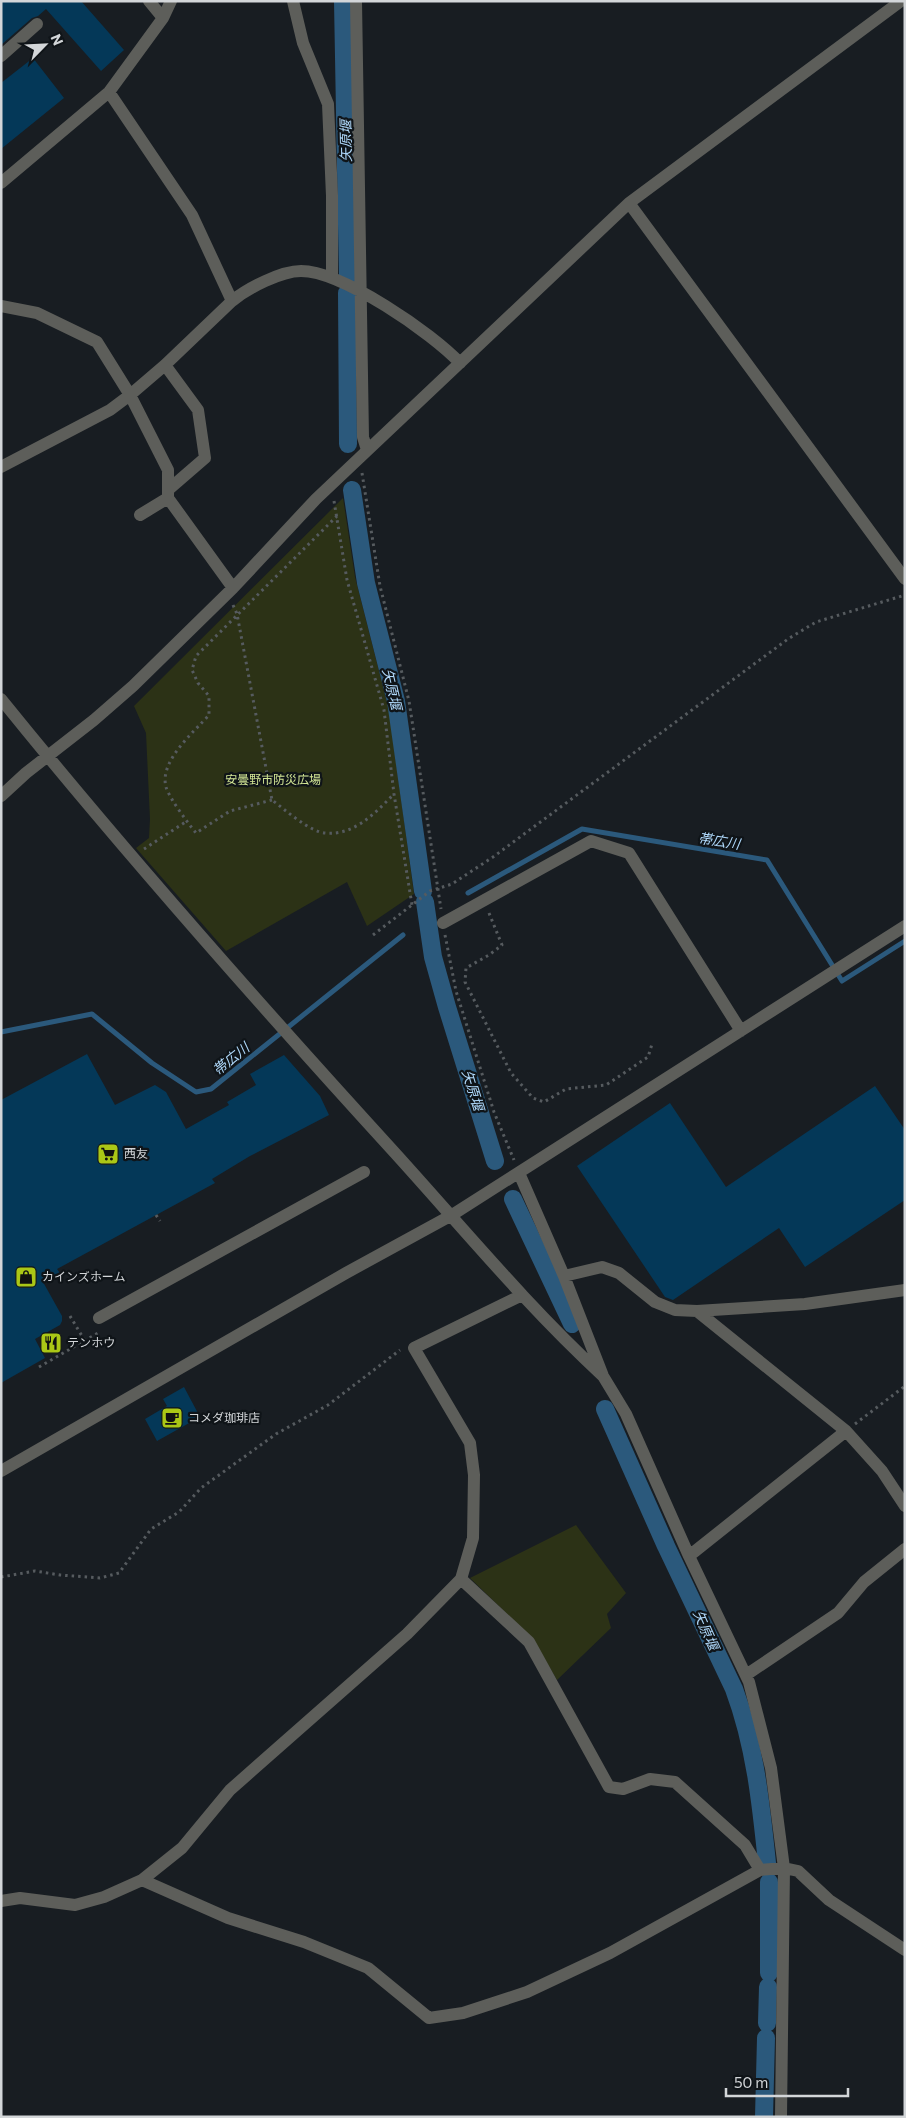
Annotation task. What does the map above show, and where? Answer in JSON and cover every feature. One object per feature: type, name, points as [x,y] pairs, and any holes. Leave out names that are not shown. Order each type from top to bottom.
[{"type":"street","points":[[149,1],[163,18]]},
{"type":"street","points":[[1,183],[109,92],[163,18],[171,1]]},
{"type":"street","points":[[293,1],[303,43],[328,104],[332,196],[332,278]]},
{"type":"street","points":[[356,1],[363,437],[367,450]]},
{"type":"street","points":[[1,796],[26,773],[94,720],[133,686],[233,588],[316,499],[629,203],[901,1]]},
{"type":"street","points":[[1,56],[37,24]]},
{"type":"street","points":[[109,92],[192,215],[232,300]]},
{"type":"street","points":[[629,203],[905,579]]},
{"type":"street","points":[[1,467],[110,410],[165,365],[232,300],[243,292],[284,273],[298,270],[311,271],[332,278],[404,318],[460,363]]},
{"type":"street","points":[[1,306],[37,313],[97,342],[130,395],[168,470],[168,494],[233,588]]},
{"type":"street","points":[[140,515],[168,494],[206,458],[198,410],[165,365]]},
{"type":"street","points":[[1,700],[283,1030],[452,1215],[522,1295],[603,1376]]},
{"type":"street","points":[[443,923],[485,902],[591,841],[629,853],[741,1031]]},
{"type":"street","points":[[1,1471],[346,1273],[452,1215],[905,926]]},
{"type":"street","points":[[99,1318],[364,1172]]},
{"type":"street","points":[[518,1173],[564,1276],[603,1376],[626,1414],[689,1556],[746,1675],[771,1768],[784,1868],[781,2117]]},
{"type":"street","points":[[564,1276],[602,1267],[619,1273],[655,1302],[675,1310],[697,1312],[804,1304],[905,1290]]},
{"type":"street","points":[[1,1901],[20,1898],[75,1905],[104,1897],[142,1880],[182,1848],[230,1790],[407,1634],[461,1579],[473,1538],[474,1475],[470,1443],[414,1348],[522,1295]]},
{"type":"street","points":[[697,1312],[846,1431],[882,1470],[905,1506]]},
{"type":"street","points":[[689,1556],[846,1431]]},
{"type":"street","points":[[746,1675],[838,1613],[864,1582],[905,1549]]},
{"type":"street","points":[[461,1579],[529,1642],[609,1786],[623,1789],[650,1779],[675,1782],[745,1845],[760,1870]]},
{"type":"street","points":[[142,1880],[228,1918],[304,1942],[368,1968],[428,2018],[463,2013],[527,1992],[610,1953],[760,1870],[784,1868],[798,1871],[829,1900],[905,1950]]},
{"type":"path","points":[[358,460],[362,472],[380,586],[409,701],[437,889],[456,991],[494,1112],[518,1173]]},
{"type":"path","points":[[334,500],[347,580],[384,710],[394,794],[412,905]]},
{"type":"path","points":[[272,800],[230,812],[196,833],[166,786],[166,770],[171,758],[209,715],[209,696],[198,683],[192,670],[196,656],[337,516]]},
{"type":"path","points":[[373,935],[430,891],[452,884],[493,857],[788,639],[816,622],[905,595]]},
{"type":"path","points":[[233,604],[237,614],[272,800],[300,822],[324,834],[351,830],[372,816],[394,794]]},
{"type":"path","points":[[137,854],[187,820]]},
{"type":"path","points":[[485,902],[502,945],[466,968],[465,982],[511,1073],[533,1098],[544,1102],[566,1089],[606,1085],[648,1057],[652,1044]]},
{"type":"path","points":[[156,1215],[160,1222]]},
{"type":"path","points":[[70,1316],[85,1341]]},
{"type":"path","points":[[39,1367],[98,1333]]},
{"type":"path","points":[[1,1577],[35,1571],[100,1578],[119,1573],[151,1529],[179,1512],[201,1488],[276,1434],[328,1404],[404,1346],[414,1348]]},
{"type":"path","points":[[846,1431],[905,1386]]},
{"type":"green space","name":"安曇野市防災広場","points":[[343,498],[355,577],[389,710],[414,894],[367,926],[347,882],[226,951],[136,848],[149,838],[150,819],[146,733],[134,706]]},
{"type":"green space","points":[[576,1525],[626,1593],[607,1614],[611,1628],[557,1680],[533,1639],[470,1578]]},
{"type":"building","points":[[1,1],[81,1],[124,50],[101,71],[46,9],[38,16],[32,18],[1,45]]},
{"type":"building","points":[[33,58],[64,98],[1,149],[1,83]]},
{"type":"building","points":[[87,1054],[115,1105],[155,1085],[166,1092],[186,1129],[229,1105],[227,1102],[256,1085],[250,1074],[284,1055],[320,1096],[329,1115],[250,1156],[212,1179],[215,1183],[57,1269],[60,1273],[43,1282],[62,1316],[62,1321],[60,1325],[35,1339],[45,1358],[1,1383],[1,1100]]},
{"type":"building","points":[[875,1086],[905,1130],[905,1200],[805,1267],[779,1228],[673,1300],[665,1297],[577,1166],[670,1103],[726,1187]]},
{"type":"building","points":[[184,1387],[200,1417],[157,1441],[145,1419],[167,1406],[163,1399]]},
{"type":"waterway","name":"矢原堰","points":[[343,1],[348,280]]},
{"type":"waterway","name":"矢原堰","points":[[347,293],[348,444]]},
{"type":"waterway","name":"矢原堰","points":[[352,490],[366,583],[396,701],[423,891]]},
{"type":"waterway","name":"帯広川","points":[[468,893],[582,829],[767,860],[842,981],[905,941]]},
{"type":"waterway","name":"矢原堰","points":[[425,902],[433,957],[495,1161]]},
{"type":"waterway","name":"帯広川","points":[[1,1032],[92,1014],[152,1063],[196,1092],[211,1089],[403,935]]},
{"type":"waterway","name":"矢原堰","points":[[513,1199],[572,1324]]},
{"type":"waterway","name":"矢原堰","points":[[605,1409],[666,1546],[734,1689],[752,1753],[767,1863]]},
{"type":"waterway","name":"矢原堰","points":[[769,1882],[769,1973]]},
{"type":"waterway","name":"矢原堰","points":[[767,2023],[768,1987]]},
{"type":"waterway","name":"矢原堰","points":[[764,2117],[766,2038]]},
{"type":"place","name":"西友","points":[[108,1154]]},
{"type":"place","name":"カインズホーム","points":[[26,1277]]},
{"type":"place","name":"テンホウ","points":[[51,1343]]},
{"type":"place","name":"コメダ珈琲店","points":[[172,1418]]}]
